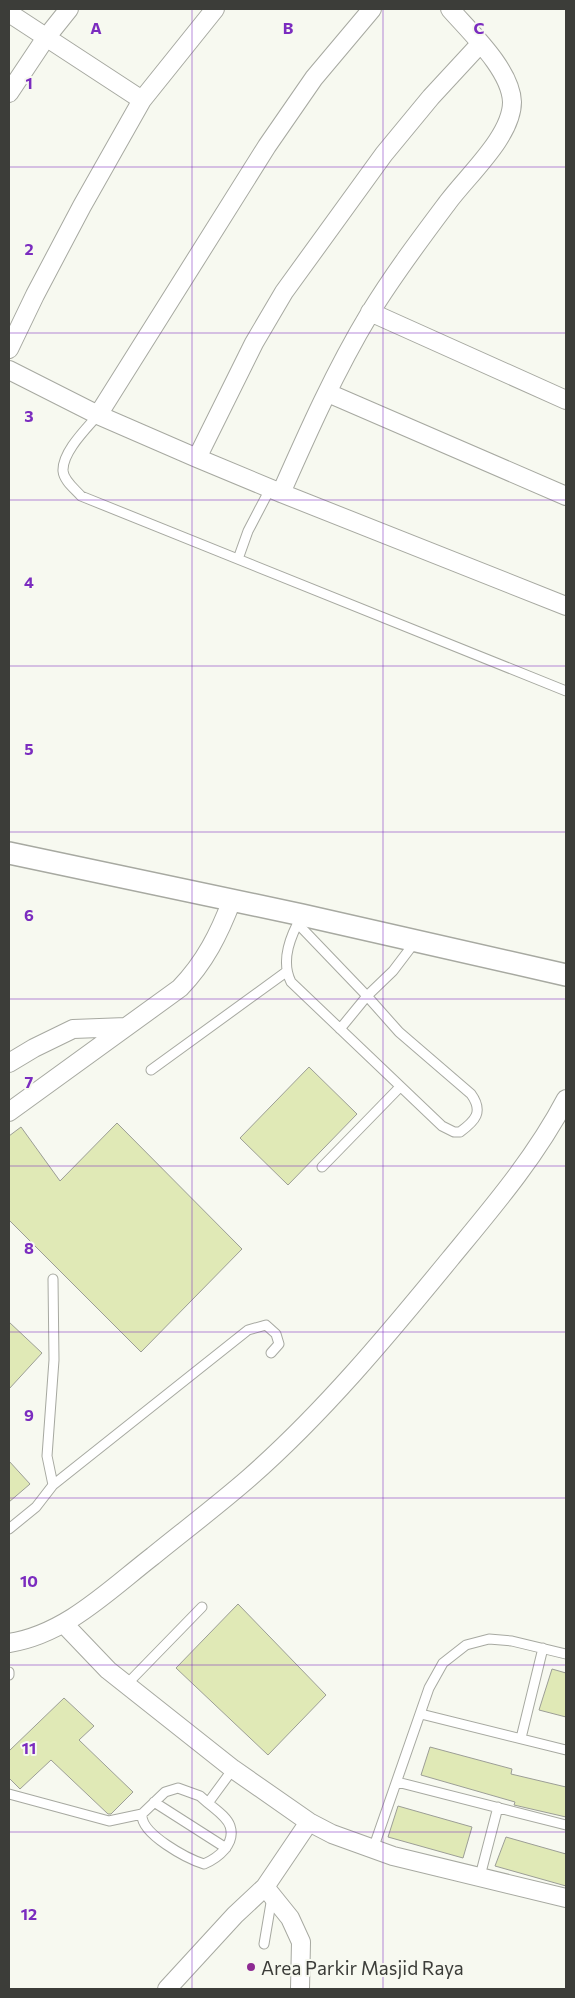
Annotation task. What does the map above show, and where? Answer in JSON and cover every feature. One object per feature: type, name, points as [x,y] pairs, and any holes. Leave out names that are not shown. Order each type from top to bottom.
[{"type":"street","points":[[9,93],[69,9]]},
{"type":"street","points":[[9,349],[82,206],[142,100],[215,9]]},
{"type":"street","points":[[98,415],[266,146],[314,78],[372,9]]},
{"type":"street","points":[[275,491],[370,312],[448,201],[502,135],[508,122],[512,100],[507,80],[450,9]]},
{"type":"street","points":[[9,13],[46,39],[142,100]]},
{"type":"street","points":[[197,458],[254,343],[289,284],[384,154],[430,97],[480,44]]},
{"type":"street","points":[[370,312],[566,400]]},
{"type":"street","points":[[9,370],[98,415],[197,458],[275,491],[566,606]]},
{"type":"street","points":[[328,393],[566,496]]},
{"type":"street","points":[[9,853],[232,900],[300,919],[415,941],[566,975]]},
{"type":"street","points":[[9,1112],[180,988],[194,973],[207,954],[221,929],[232,900]]},
{"type":"street","points":[[9,1063],[73,1028],[126,1027]]},
{"type":"street","points":[[10,1643],[64,1624],[103,1596],[249,1478],[312,1417],[359,1368],[510,1186],[534,1153],[566,1099]]},
{"type":"street","points":[[64,1624],[108,1670],[233,1769],[309,1822],[332,1834],[373,1849],[566,1898]]},
{"type":"street","points":[[167,1989],[235,1915],[269,1891],[309,1822]]},
{"type":"street","points":[[269,1891],[290,1918],[300,1942],[300,1989]]},
{"type":"lane","points":[[98,415],[66,456],[63,471],[70,484],[81,496],[566,691]]},
{"type":"lane","points":[[238,559],[248,532],[275,491]]},
{"type":"lane","points":[[300,919],[399,1032],[471,1094],[476,1101],[478,1109],[476,1116],[470,1124],[460,1132],[454,1132],[442,1126],[291,982],[286,972],[289,945],[300,919]]},
{"type":"lane","points":[[340,1029],[367,996],[393,971],[415,941]]},
{"type":"lane","points":[[150,1070],[286,972]]},
{"type":"lane","points":[[322,1167],[400,1086]]},
{"type":"lane","points":[[53,1279],[54,1360],[47,1456],[53,1485]]},
{"type":"lane","points":[[9,1529],[36,1507],[53,1485],[248,1330],[266,1325],[276,1334],[279,1344],[271,1353]]},
{"type":"lane","points":[[127,1684],[202,1607]]},
{"type":"lane","points":[[373,1849],[429,1688],[443,1663],[466,1645],[489,1639],[512,1641],[566,1654]]},
{"type":"lane","points":[[521,1738],[543,1648]]},
{"type":"lane","points":[[420,1714],[566,1750]]},
{"type":"lane","points":[[208,1803],[233,1769]]},
{"type":"lane","points":[[397,1782],[566,1825]]},
{"type":"lane","points":[[9,1794],[109,1821],[142,1814],[165,1792],[178,1788],[200,1796],[230,1825],[231,1834],[226,1848],[218,1859],[204,1864],[188,1858],[163,1842],[147,1827],[142,1819],[142,1814]]},
{"type":"lane","points":[[154,1802],[226,1848]]},
{"type":"lane","points":[[480,1876],[498,1808]]},
{"type":"lane","points":[[264,1944],[269,1891]]},
{"type":"building","points":[[309,1067],[357,1114],[288,1185],[240,1138]]},
{"type":"building","points":[[117,1123],[242,1249],[141,1352],[9,1220],[9,1136],[21,1127],[60,1181]]},
{"type":"building","points":[[9,1322],[42,1353],[9,1389]]},
{"type":"building","points":[[9,1461],[30,1484],[9,1502]]},
{"type":"building","points":[[238,1604],[326,1695],[268,1755],[176,1668]]},
{"type":"building","points":[[552,1669],[566,1673],[566,1717],[539,1710]]},
{"type":"building","points":[[64,1698],[94,1726],[79,1740],[133,1792],[111,1814],[108,1814],[51,1760],[20,1789],[9,1778],[9,1751]]},
{"type":"building","points":[[430,1747],[512,1769],[511,1774],[566,1787],[566,1817],[514,1805],[515,1802],[421,1775]]},
{"type":"building","points":[[398,1806],[472,1827],[463,1858],[388,1837]]},
{"type":"building","points":[[506,1837],[566,1854],[566,1886],[495,1866]]},
{"type":"place","name":"Area Parkir Masjid Raya","points":[[251,1967]]}]
